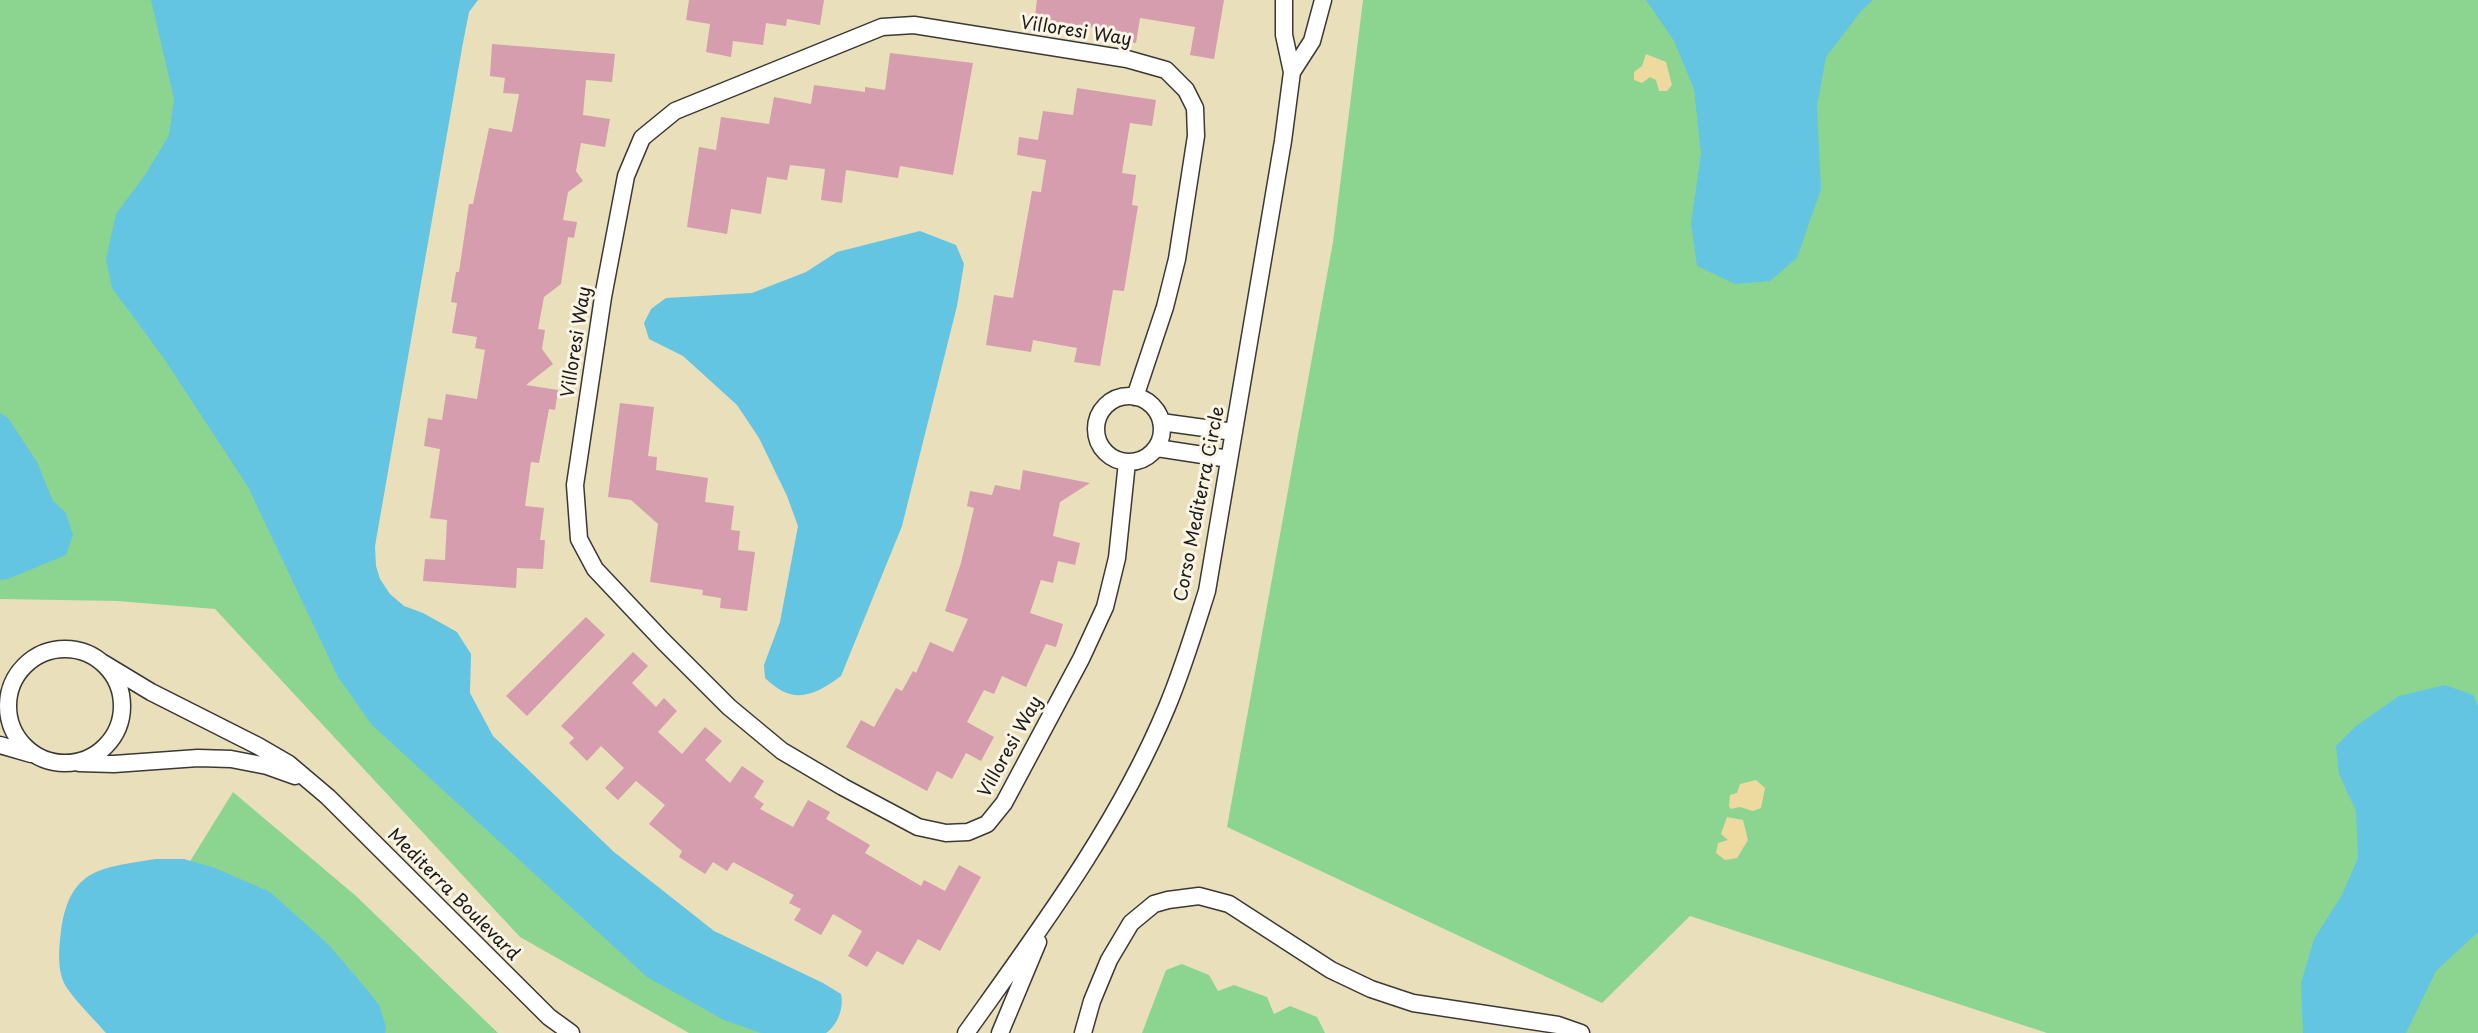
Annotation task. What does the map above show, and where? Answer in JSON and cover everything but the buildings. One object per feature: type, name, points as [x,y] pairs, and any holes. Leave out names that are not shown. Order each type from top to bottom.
[{"type":"street","name":"Corso Mediterra Circle","points":[[966,1033],[1101,838],[1168,706],[1207,591],[1283,141],[1292,72],[1284,35],[1284,0]]},
{"type":"street","name":"Corso Mediterra Circle","points":[[1292,72],[1312,41],[1323,0]]},
{"type":"street","name":"Villoresi Way","points":[[1128,462],[1117,558],[1105,607],[1081,659],[1004,803],[988,824],[968,832],[957,833],[918,827],[782,751],[729,707],[654,632],[595,569],[579,539],[575,485],[603,297],[626,176],[642,138],[675,110],[882,27],[914,25],[1127,59],[1166,70],[1186,90],[1195,108],[1196,136],[1177,259],[1165,307],[1135,397]]},
{"type":"street","points":[[1122,397],[1135,397],[1151,405],[1161,422],[1161,437],[1157,448],[1144,459],[1128,462],[1112,458],[1103,451],[1097,440],[1097,419],[1111,401],[1122,397]]},
{"type":"street","points":[[1161,422],[1234,432]]},
{"type":"street","points":[[1157,448],[1229,459]]},
{"type":"street","points":[[0,746],[51,761],[68,763],[86,759],[103,749],[115,734],[122,716],[122,696],[115,678],[103,663],[88,654],[71,649],[53,650],[36,656],[22,668],[13,681],[8,698],[8,714],[13,730],[23,744],[36,755]]},
{"type":"street","name":"Mediterra Boulevard","points":[[103,663],[152,692],[289,764],[328,797],[539,1008],[571,1033]]},
{"type":"street","points":[[0,674],[22,668]]},
{"type":"street","name":"Mediterra Boulevard","points":[[68,763],[114,764],[198,758],[231,759],[267,766],[310,782]]},
{"type":"street","points":[[1083,1033],[1092,1000],[1109,960],[1131,923],[1154,904],[1199,896],[1229,904],[1321,963],[1371,989],[1413,1003],[1559,1025],[1581,1033]]},
{"type":"street","name":"Corso Mediterra Circle","points":[[1000,1033],[1051,911]]},
{"type":"green space","points":[[0,0],[316,0],[321,346],[386,650],[815,1033],[689,1033],[520,937],[215,609],[117,601],[0,599]]},
{"type":"green space","points":[[1363,0],[2478,0],[2478,1033],[2047,1033],[1690,916],[1602,1003],[1227,827],[1333,242]]},
{"type":"green space","points":[[233,792],[356,896],[498,1033],[301,1033],[161,908]]},
{"type":"green space","points":[[1182,964],[1209,975],[1218,991],[1234,985],[1267,997],[1274,1014],[1290,1006],[1317,1017],[1325,1033],[1142,1033],[1166,970]]},
{"type":"sand","points":[[1646,54],[1666,62],[1672,85],[1667,91],[1659,91],[1656,80],[1650,77],[1642,83],[1634,80],[1634,72],[1642,66]]},
{"type":"sand","points":[[1756,780],[1765,788],[1761,808],[1753,811],[1740,807],[1731,809],[1730,795],[1737,793],[1740,784]]},
{"type":"sand","points":[[1727,817],[1743,820],[1748,840],[1737,858],[1725,860],[1716,853],[1718,843],[1728,840],[1721,834]]},
{"type":"water","points":[[151,0],[478,0],[469,12],[462,48],[375,546],[380,579],[390,594],[404,606],[457,632],[471,654],[470,693],[493,736],[614,852],[714,931],[841,994],[839,1015],[826,1033],[761,1033],[724,1020],[647,977],[372,725],[338,677],[248,487],[165,360],[112,288],[106,259],[116,214],[145,175],[169,135],[174,99]]},
{"type":"water","points":[[1646,0],[1873,0],[1862,10],[1826,57],[1817,106],[1821,189],[1797,258],[1770,281],[1735,284],[1697,266],[1691,223],[1701,154],[1694,89],[1674,41]]},
{"type":"water","points":[[920,231],[956,245],[964,264],[957,306],[902,526],[841,676],[812,693],[794,695],[775,687],[765,678],[764,665],[780,622],[798,526],[787,496],[759,438],[737,405],[683,356],[649,339],[644,323],[651,309],[666,298],[752,293],[806,272],[837,252]]},
{"type":"water","points":[[0,413],[8,418],[37,462],[53,501],[66,513],[73,535],[66,555],[0,580]]},
{"type":"water","points":[[2445,685],[2473,695],[2478,706],[2478,932],[2436,971],[2406,1033],[2303,1033],[2301,983],[2314,939],[2342,895],[2358,858],[2356,811],[2339,774],[2336,746],[2356,726],[2399,696]]},
{"type":"water","points":[[156,859],[184,859],[215,868],[270,892],[328,944],[369,992],[379,1005],[386,1027],[385,1033],[106,1033],[72,995],[62,977],[59,950],[65,910],[81,882],[92,874],[120,865]]}]
